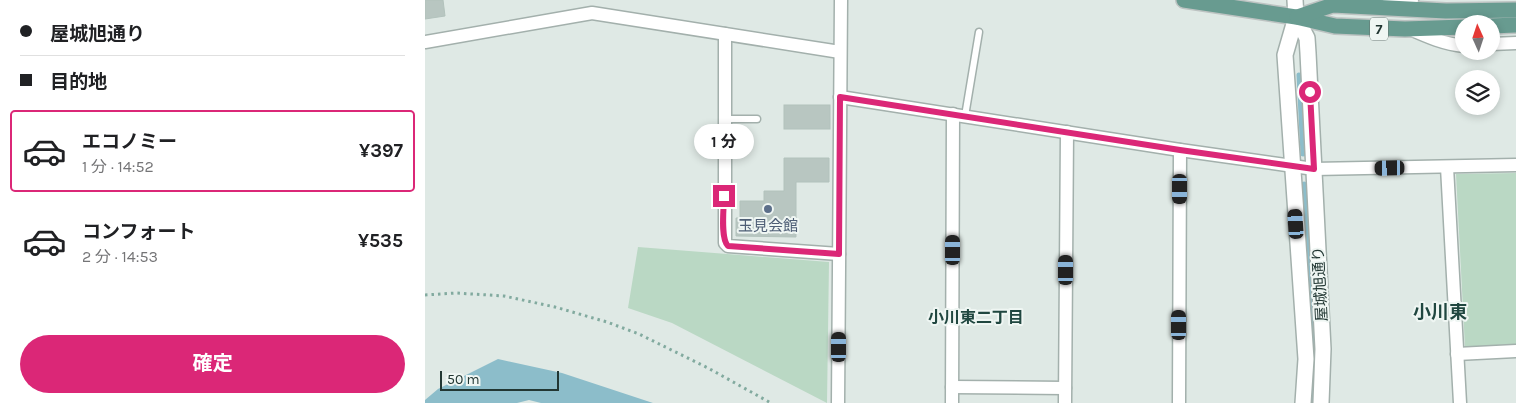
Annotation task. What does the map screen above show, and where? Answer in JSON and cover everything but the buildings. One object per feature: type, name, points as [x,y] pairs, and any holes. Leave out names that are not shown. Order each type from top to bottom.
[{"type":"main road","name":"7","points":[[1184,0],[1296,17],[1335,26],[1410,29],[1455,27]]},
{"type":"main road","name":"7","points":[[1296,17],[1333,5],[1477,12],[1516,10]]},
{"type":"main road","points":[[1500,26],[1516,25]]},
{"type":"street","points":[[838,403],[841,0]]},
{"type":"street","name":"屋城旭通り","points":[[1295,0],[1296,17],[1285,55],[1306,359],[1303,403]]},
{"type":"street","points":[[1371,6],[1412,0]]},
{"type":"street","points":[[425,42],[592,6],[725,34],[840,52]]},
{"type":"street","name":"屋城旭通り","points":[[1296,17],[1307,38],[1323,349],[1321,403]]},
{"type":"street","points":[[1410,29],[1435,40],[1455,45]]},
{"type":"street","points":[[725,34],[725,243],[728,246],[839,254]]},
{"type":"street","points":[[1500,44],[1516,43]]},
{"type":"street","points":[[840,97],[1314,169],[1516,165]]},
{"type":"street","points":[[951,403],[959,115]]},
{"type":"street","points":[[1065,403],[1067,132]]},
{"type":"street","points":[[1179,403],[1180,150]]},
{"type":"street","points":[[1447,167],[1460,403]]},
{"type":"street","points":[[1457,354],[1516,351]]},
{"type":"street","points":[[952,387],[1065,388]]},
{"type":"lane","points":[[959,115],[979,32]]},
{"type":"lane","points":[[725,119],[757,119]]},
{"type":"path","points":[[425,295],[456,293],[504,296],[555,307],[607,322],[639,334],[708,368],[771,403]]},
{"type":"green space","points":[[1516,173],[1516,344],[1465,347],[1456,174]]},
{"type":"green space","points":[[638,247],[829,262],[827,403],[672,323],[628,308]]},
{"type":"water","points":[[498,359],[562,373],[653,403],[541,403],[529,400],[517,403],[425,403],[425,400],[438,389]]},
{"type":"waterway","points":[[1299,75],[1303,154]]},
{"type":"waterway","points":[[1304,184],[1312,345]]},
{"type":"waterway","points":[[1311,403],[1313,364]]},
{"type":"place","name":"玉見会館","points":[[768,209]]},
{"type":"district","name":"小川東","points":[[1440,312]]},
{"type":"district","name":"小川東二丁目","points":[[976,317]]},
{"type":"route","points":[[724,196],[724,235],[725,243],[728,246],[839,254],[840,97],[1314,169],[1310,92]]}]
